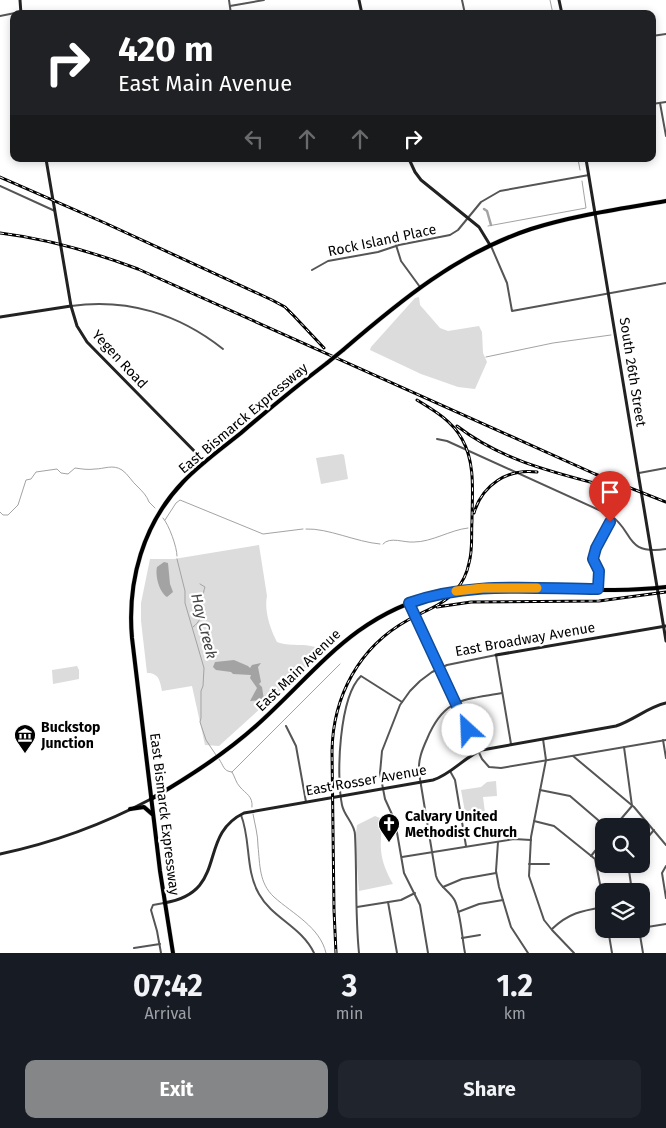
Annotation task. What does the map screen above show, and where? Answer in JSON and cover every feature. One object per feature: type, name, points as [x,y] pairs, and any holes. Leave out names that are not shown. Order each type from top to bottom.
[{"type":"main road","name":"East Bismarck Expressway","points":[[173,953],[164,903],[153,816],[130,609],[133,582],[143,545],[158,515],[180,485],[204,462],[420,287],[451,266],[490,245],[540,226],[666,202]]},
{"type":"main road","name":"East Main Avenue","points":[[151,799],[204,766],[239,740],[272,711],[345,640],[378,618],[409,603],[443,593],[472,589],[666,587]]},
{"type":"main road","points":[[130,810],[144,807],[153,816]]},
{"type":"street","points":[[229,0],[230,10]]},
{"type":"street","points":[[230,6],[264,0]]},
{"type":"street","points":[[656,104],[666,102]]},
{"type":"street","points":[[660,103],[666,136]]},
{"type":"street","name":"Yegen Road","points":[[47,162],[71,306],[77,326],[87,342],[204,462]]},
{"type":"street","points":[[410,162],[424,183],[481,228],[507,283],[512,311],[666,283]]},
{"type":"street","name":"South 26th Street","points":[[587,162],[666,641]]},
{"type":"street","name":"Rock Island Place","points":[[312,270],[328,261],[450,235],[457,231],[481,202],[500,190],[589,175]]},
{"type":"street","points":[[0,186],[55,211]]},
{"type":"street","points":[[396,245],[402,262],[420,287]]},
{"type":"street","points":[[0,317],[71,306],[111,303],[146,309],[187,324],[223,349]]},
{"type":"street","points":[[437,439],[446,441],[614,518],[635,544],[651,550],[666,549]]},
{"type":"street","points":[[638,473],[666,468]]},
{"type":"street","points":[[598,589],[599,571],[593,559],[598,543],[614,518]]},
{"type":"street","points":[[409,603],[485,763],[495,768],[664,740],[666,758]]},
{"type":"street","name":"East Broadway Avenue","points":[[428,953],[420,905],[404,873],[395,821],[385,801],[380,769],[382,751],[402,702],[420,681],[439,668],[457,662],[665,626]]},
{"type":"street","points":[[496,655],[511,745]]},
{"type":"street","points":[[359,953],[355,831],[343,810],[340,796],[342,724],[351,693],[362,676],[402,702]]},
{"type":"street","points":[[465,953],[458,912],[453,898],[443,888],[437,878],[420,782],[419,760],[432,726],[443,712],[456,703],[502,693]]},
{"type":"street","name":"East Rosser Avenue","points":[[164,903],[186,897],[200,887],[209,871],[221,834],[230,822],[241,815],[252,811],[436,779],[479,752],[617,726],[651,708],[666,703]]},
{"type":"street","points":[[286,726],[296,746],[306,802]]},
{"type":"street","points":[[543,739],[546,760],[531,840],[528,864],[529,876],[542,915],[552,930],[574,953]]},
{"type":"street","points":[[622,818],[632,806],[624,747]]},
{"type":"street","points":[[573,756],[632,806],[666,845]]},
{"type":"street","points":[[450,771],[455,780],[466,847]]},
{"type":"street","points":[[540,790],[570,796],[596,818]]},
{"type":"street","name":"East Main Avenue","points":[[0,854],[55,839],[100,823],[151,799]]},
{"type":"street","points":[[241,815],[253,878],[258,892],[270,909],[304,937],[314,953]]},
{"type":"street","points":[[534,821],[554,826],[591,856],[597,863],[600,883]]},
{"type":"street","points":[[650,835],[654,830]]},
{"type":"street","points":[[401,858],[498,842],[520,839],[531,840]]},
{"type":"street","points":[[498,842],[496,873],[510,927],[528,953]]},
{"type":"street","points":[[591,856],[595,851]]},
{"type":"street","points":[[528,864],[549,864]]},
{"type":"street","points":[[666,866],[662,871],[666,898]]},
{"type":"street","points":[[443,888],[462,879],[496,873]]},
{"type":"street","points":[[356,907],[404,899],[415,893]]},
{"type":"street","points":[[458,912],[478,904],[503,900]]},
{"type":"street","points":[[388,902],[397,953]]},
{"type":"street","points":[[161,953],[151,909],[153,905],[164,903]]},
{"type":"street","points":[[552,930],[572,914],[595,908]]},
{"type":"street","points":[[650,926],[666,924]]},
{"type":"street","points":[[462,938],[480,935]]},
{"type":"street","points":[[610,938],[612,953]]},
{"type":"street","points":[[641,938],[643,953]]},
{"type":"street","points":[[134,948],[160,944]]},
{"type":"shaded area","points":[[419,297],[420,305],[440,328],[448,331],[479,326],[482,332],[483,353],[487,362],[475,389],[458,387],[421,374],[370,350],[415,298]]},
{"type":"shaded area","points":[[344,455],[348,479],[321,484],[316,458]]},
{"type":"shaded area","points":[[259,545],[267,596],[267,613],[277,642],[289,645],[312,646],[324,651],[219,746],[205,745],[192,686],[162,691],[160,681],[156,676],[147,673],[141,621],[141,603],[150,559],[174,559]]},
{"type":"shaded area","points":[[164,562],[168,563],[170,584],[173,592],[167,597],[158,583],[157,574],[157,567]]},
{"type":"shaded area","points":[[234,660],[250,668],[252,665],[261,663],[258,667],[261,682],[259,684],[262,687],[264,700],[250,701],[257,688],[250,678],[251,675],[233,674],[216,670],[213,667],[215,662]]},
{"type":"shaded area","points":[[77,666],[79,679],[53,684],[52,670]]},
{"type":"shaded area","points":[[496,781],[497,796],[483,797],[486,820],[467,823],[461,790],[481,787],[487,782]]},
{"type":"shaded area","points":[[375,816],[380,818],[382,855],[385,868],[393,884],[359,891],[355,842],[357,825]]},
{"type":"waterway","points":[[550,0],[552,10]]},
{"type":"waterway","points":[[579,162],[580,170]]},
{"type":"waterway","points":[[488,226],[586,208],[582,181]]},
{"type":"waterway","points":[[484,209],[487,211],[491,225]]},
{"type":"waterway","points":[[486,357],[553,343],[611,335]]},
{"type":"waterway","name":"Hay Creek","points":[[0,512],[3,515],[8,515],[18,505],[26,480],[31,479],[36,472],[57,469],[61,473],[68,474],[75,468],[112,467],[119,468],[124,472],[155,508]]},
{"type":"waterway","points":[[165,520],[180,500],[263,534],[303,529]]},
{"type":"waterway","name":"Hay Creek","points":[[163,518],[172,536],[177,556]]},
{"type":"waterway","points":[[383,544],[389,540],[421,541],[468,528]]},
{"type":"waterway","points":[[306,529],[315,529],[380,544]]},
{"type":"waterway","name":"Hay Creek","points":[[177,559],[185,591],[185,603],[204,668],[200,722],[206,740],[216,755]]},
{"type":"waterway","points":[[193,627],[202,614],[205,587],[200,584]]},
{"type":"waterway","points":[[232,772],[340,664]]},
{"type":"waterway","name":"Hay Creek","points":[[219,759],[225,769],[232,772],[239,785],[250,798],[252,807]]},
{"type":"waterway","name":"Hay Creek","points":[[253,814],[258,838],[261,873],[265,886],[274,897],[312,928],[323,944],[326,953]]},
{"type":"railway","points":[[0,177],[272,300],[285,307],[324,348]]},
{"type":"railway","points":[[0,233],[70,247],[138,269],[595,474],[666,502]]},
{"type":"railway","points":[[336,953],[332,751],[337,711],[352,675],[363,659],[391,631],[440,604],[451,595],[461,584],[466,574],[471,552],[472,479],[466,449],[462,439],[448,422],[437,412],[417,400]]},
{"type":"railway","points":[[457,426],[493,449],[532,465],[613,488]]},
{"type":"railway","points":[[474,513],[483,494],[498,480],[516,473],[526,471],[537,472]]},
{"type":"railway","points":[[437,607],[471,602],[599,601],[666,592]]},
{"type":"slow traffic","points":[[456,591],[483,588],[537,588]]},
{"type":"place","name":"Buckstop Junction","points":[[25,754]]},
{"type":"place","name":"Calvary United Methodist Church","points":[[389,843]]},
{"type":"route","points":[[468,730],[409,603],[443,593],[472,589],[598,589],[600,575],[593,559],[600,539],[610,522]]}]
